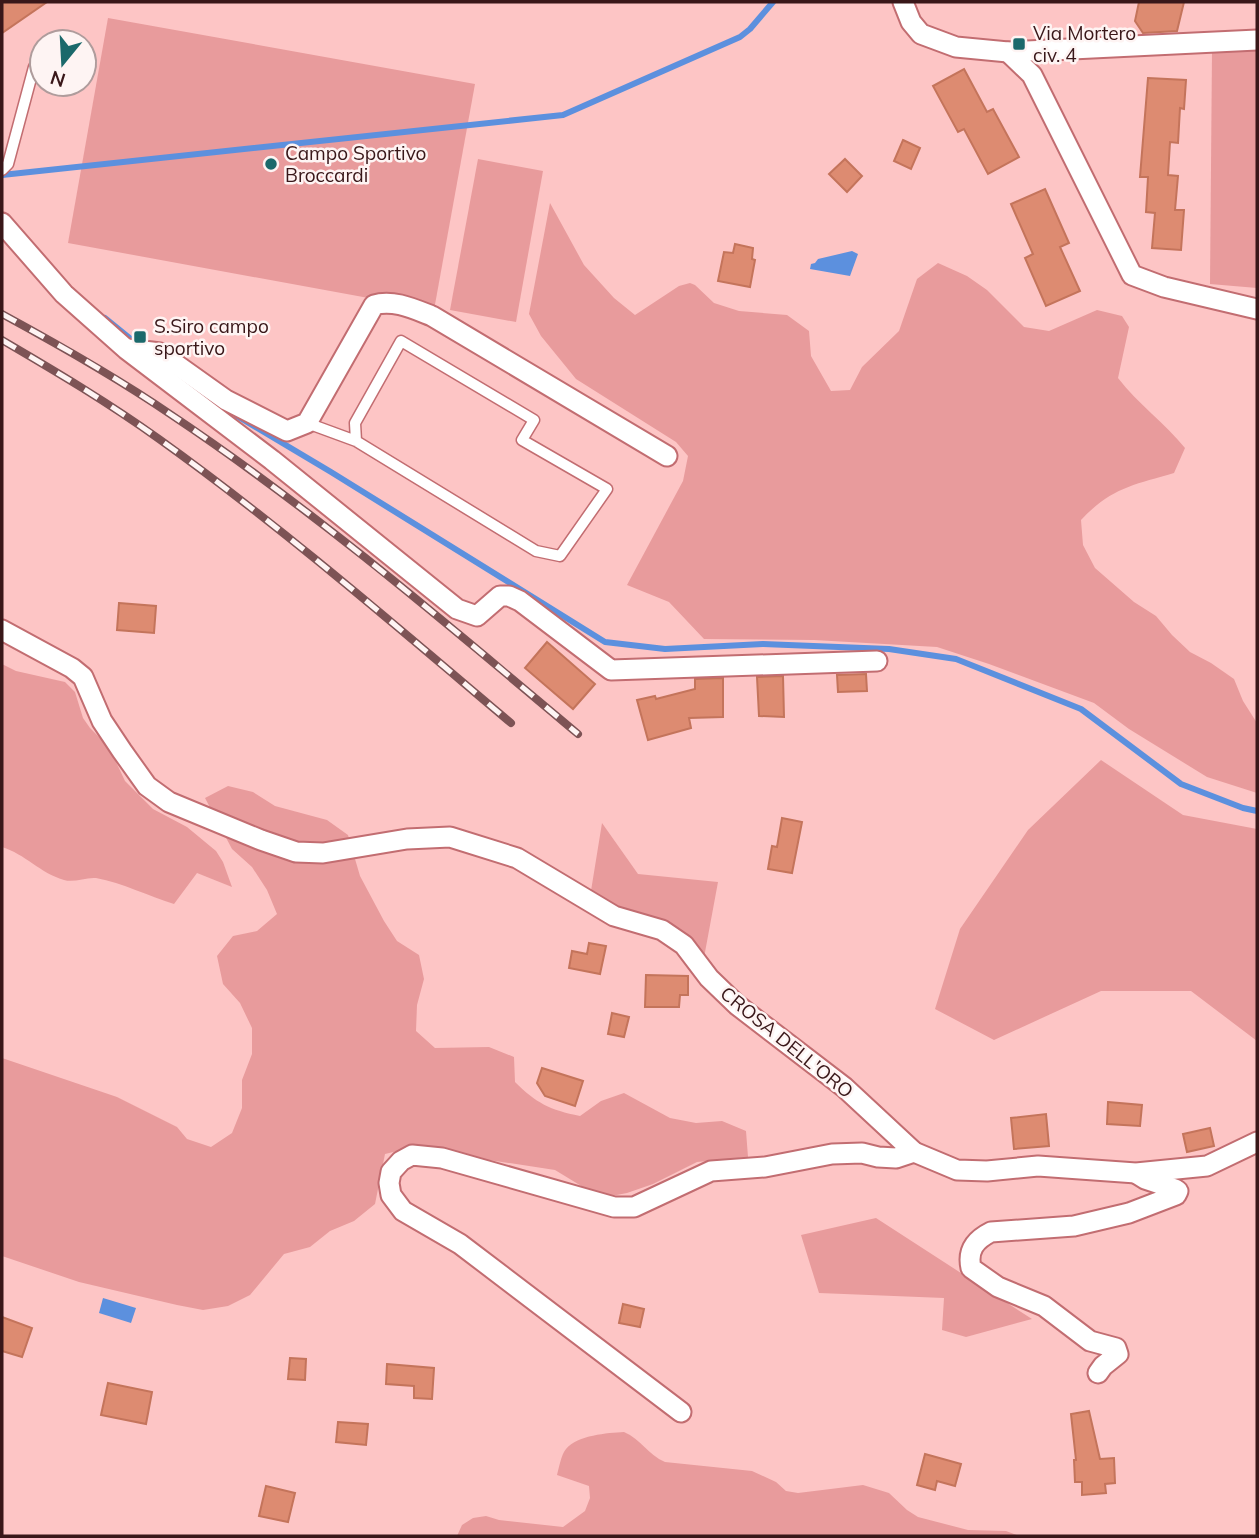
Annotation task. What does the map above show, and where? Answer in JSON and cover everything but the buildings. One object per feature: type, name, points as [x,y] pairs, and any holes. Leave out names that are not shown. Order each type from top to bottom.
[{"type":"street","points":[[903,2],[911,22],[921,34],[956,47],[1008,52],[1257,40]]},
{"type":"street","points":[[1008,52],[1031,75],[1132,275],[1164,287],[1257,309]]},
{"type":"street","points":[[2,223],[64,294],[126,349],[272,460],[457,609],[477,616],[499,596],[509,596],[520,601],[611,670],[877,662]]},
{"type":"street","points":[[126,349],[160,353],[226,400],[287,431],[307,424],[374,305],[383,302],[432,316],[667,456]]},
{"type":"street","name":"CROSA DELL'ORO","points":[[2,630],[50,654],[83,677],[102,721],[122,751],[147,786],[169,803],[296,852],[323,853],[407,839],[450,837],[517,858],[614,916],[662,930],[684,945],[709,978],[737,1005],[844,1087],[915,1152],[957,1170],[988,1171],[1038,1166],[1136,1173],[1207,1166],[1257,1142]]},
{"type":"street","points":[[681,1412],[460,1244],[402,1211],[391,1195],[391,1172],[401,1161],[412,1155],[442,1158],[614,1207],[634,1207],[711,1171],[765,1167],[832,1154],[862,1153],[896,1158],[915,1152]]},
{"type":"street","points":[[1098,1373],[1102,1366],[1118,1354],[1116,1348],[1090,1341],[1044,1306],[998,1287],[971,1268],[969,1258],[972,1247],[979,1238],[990,1232],[1074,1226],[1129,1213],[1176,1195],[1178,1191],[1136,1173]]},
{"type":"lane","points":[[2,170],[8,164],[28,89]]},
{"type":"lane","points":[[307,424],[356,441],[536,551],[560,556],[607,489],[522,440],[534,420],[401,341],[355,423],[356,441]]},
{"type":"shaded area","name":"Campo Sportivo Broccardi","points":[[108,18],[475,84],[434,310],[68,243],[94,98],[98,98],[98,74]]},
{"type":"shaded area","points":[[1257,47],[1257,288],[1210,284],[1212,52]]},
{"type":"shaded area","points":[[478,159],[543,171],[516,322],[450,310]]},
{"type":"shaded area","points":[[550,203],[584,265],[614,298],[635,315],[679,286],[690,283],[714,303],[739,311],[787,315],[809,331],[811,356],[831,391],[850,390],[862,367],[899,331],[917,279],[938,263],[967,276],[987,290],[1024,327],[1049,331],[1097,310],[1122,316],[1129,327],[1118,378],[1185,448],[1174,473],[1123,489],[1092,509],[1081,520],[1083,545],[1095,568],[1134,602],[1156,616],[1190,652],[1234,679],[1243,701],[1257,723],[1257,793],[1207,777],[1129,729],[1094,703],[989,664],[937,647],[814,640],[704,639],[669,602],[627,585],[683,481],[688,456],[676,442],[576,379],[541,336],[529,314]]},
{"type":"shaded area","points":[[2,664],[16,671],[65,682],[75,692],[83,718],[109,747],[125,781],[153,809],[187,827],[216,851],[232,887],[197,873],[174,904],[96,878],[64,880],[2,847]]},
{"type":"shaded area","points":[[1101,760],[1183,815],[1257,829],[1257,1041],[1191,991],[1101,991],[994,1040],[935,1009],[960,929],[1028,830]]},
{"type":"shaded area","points":[[228,786],[253,792],[275,806],[327,820],[348,835],[360,876],[384,921],[397,941],[419,955],[424,979],[417,1005],[416,1031],[435,1048],[489,1047],[514,1057],[515,1082],[544,1105],[569,1114],[580,1116],[601,1101],[624,1093],[670,1118],[696,1123],[722,1121],[746,1131],[748,1157],[697,1162],[653,1184],[601,1198],[555,1170],[410,1148],[385,1154],[375,1204],[354,1221],[330,1231],[310,1247],[284,1254],[250,1295],[228,1306],[203,1310],[79,1282],[2,1256],[2,1058],[117,1097],[177,1127],[187,1139],[211,1147],[232,1133],[242,1108],[242,1080],[252,1054],[252,1028],[240,1003],[223,984],[217,956],[233,936],[257,931],[277,914],[267,890],[252,867],[232,849],[205,798]]},
{"type":"shaded area","points":[[602,823],[638,874],[718,882],[703,963],[590,897]]},
{"type":"shaded area","points":[[876,1218],[1032,1319],[966,1337],[942,1330],[944,1298],[819,1293],[801,1235]]},
{"type":"shaded area","points":[[624,1432],[665,1462],[752,1471],[776,1482],[786,1491],[798,1493],[863,1485],[889,1493],[918,1517],[968,1530],[1006,1531],[1019,1536],[457,1536],[462,1525],[473,1518],[486,1516],[499,1520],[563,1527],[585,1511],[590,1498],[589,1486],[557,1475],[564,1452],[571,1444],[585,1438]]},
{"type":"water","points":[[852,251],[858,254],[850,276],[810,269],[811,264],[818,259]]},
{"type":"water","points":[[103,1298],[136,1308],[131,1323],[99,1313]]},
{"type":"waterway","points":[[2,175],[563,115],[740,37],[773,2]]},
{"type":"waterway","points":[[105,318],[137,344]]},
{"type":"waterway","points":[[237,416],[605,642],[665,649],[763,644],[889,649],[956,659],[1081,709],[1181,784],[1257,811]]},
{"type":"railway","points":[[2,314],[129,387],[276,489],[378,568],[578,734]]},
{"type":"railway","points":[[2,340],[121,413],[205,472],[338,578],[511,723]]},
{"type":"place","name":"Via Mortero civ. 4","points":[[1019,44]]},
{"type":"place","name":"Campo Sportivo Broccardi","points":[[271,164]]},
{"type":"place","name":"S.Siro campo sportivo","points":[[140,337]]}]
